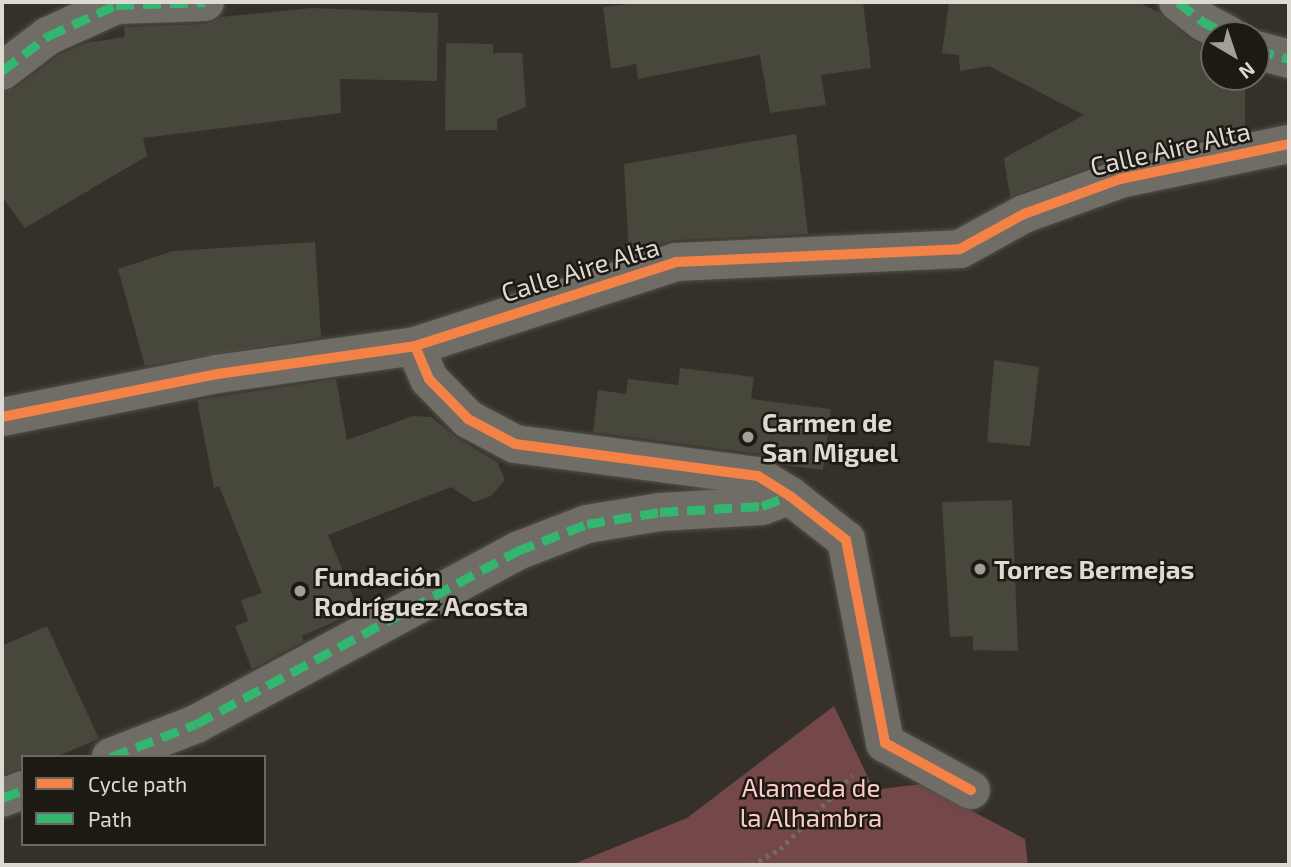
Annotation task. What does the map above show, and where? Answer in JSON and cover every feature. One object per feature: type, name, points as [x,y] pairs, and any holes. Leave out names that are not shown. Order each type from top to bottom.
[{"type":"street","points":[[2,71],[48,36],[116,5],[205,2]]},
{"type":"street","points":[[1178,2],[1202,21]]},
{"type":"street","points":[[1270,54],[1289,60]]},
{"type":"street","name":"Calle Aire Alta","points":[[2,417],[217,374],[415,346],[676,262],[960,249],[1024,214],[1120,179],[1289,144]]},
{"type":"street","points":[[415,346],[429,379],[468,419],[515,444],[758,476],[790,496],[846,540],[885,743],[971,790]]},
{"type":"street","points":[[116,755],[195,724],[505,557],[540,542],[587,524],[660,512],[762,506],[790,496]]},
{"type":"street","points":[[2,798],[21,791]]},
{"type":"path","points":[[751,865],[780,849],[885,743]]},
{"type":"green space","name":"Alameda de la Alhambra","points":[[834,706],[874,790],[921,784],[1025,839],[1028,865],[571,865],[687,818]]},
{"type":"building","points":[[644,2],[863,2],[871,68],[821,75],[826,105],[770,113],[760,55],[638,79],[636,64],[611,69],[603,7]]},
{"type":"building","points":[[949,2],[1138,2],[1160,13],[1200,44],[1200,91],[1245,91],[1245,131],[1115,158],[1010,197],[1004,158],[1084,115],[989,66],[960,71],[959,55],[942,53]]},
{"type":"building","points":[[312,8],[438,13],[437,81],[340,79],[341,113],[143,138],[147,156],[25,228],[2,197],[2,92],[15,88],[59,55],[86,43],[125,37],[124,27],[206,24],[220,17]]},
{"type":"building","points":[[446,43],[493,44],[493,53],[522,53],[526,107],[497,119],[497,130],[445,130]]},
{"type":"building","points":[[796,134],[808,234],[675,240],[629,254],[624,164]]},
{"type":"building","points":[[315,242],[321,337],[145,366],[118,269],[173,251]]},
{"type":"building","points":[[994,360],[1039,367],[1030,446],[987,442]]},
{"type":"building","points":[[680,368],[754,377],[751,399],[831,409],[823,470],[782,465],[761,454],[593,432],[598,390],[626,394],[628,379],[678,385]]},
{"type":"building","points":[[336,379],[347,440],[413,416],[431,417],[457,438],[497,462],[505,480],[491,496],[474,502],[451,487],[328,535],[359,611],[302,636],[304,641],[252,669],[235,626],[248,621],[241,600],[262,593],[219,486],[214,488],[197,400]]},
{"type":"building","points":[[1012,500],[1018,651],[973,650],[973,636],[950,637],[942,502]]},
{"type":"building","points":[[47,626],[99,739],[60,755],[21,755],[21,769],[2,775],[2,646]]},
{"type":"marked path","points":[[2,71],[48,36],[116,5],[205,2]]},
{"type":"marked path","points":[[1178,2],[1202,21]]},
{"type":"marked path","points":[[1270,54],[1289,59]]},
{"type":"marked path","points":[[116,755],[196,724],[517,551],[587,524],[660,512],[762,506],[790,496]]},
{"type":"marked path","points":[[2,798],[21,791]]},
{"type":"cycle path","points":[[2,417],[217,374],[415,346],[676,262],[960,249],[1024,214],[1120,179],[1289,144]]},
{"type":"cycle path","points":[[415,346],[429,379],[468,419],[515,444],[758,476],[790,496],[846,540],[885,743],[971,790]]},
{"type":"place","name":"Carmen de San Miguel","points":[[748,437]]},
{"type":"place","name":"Torres Bermejas","points":[[980,569]]},
{"type":"place","name":"Fundación Rodríguez Acosta","points":[[300,591]]}]
